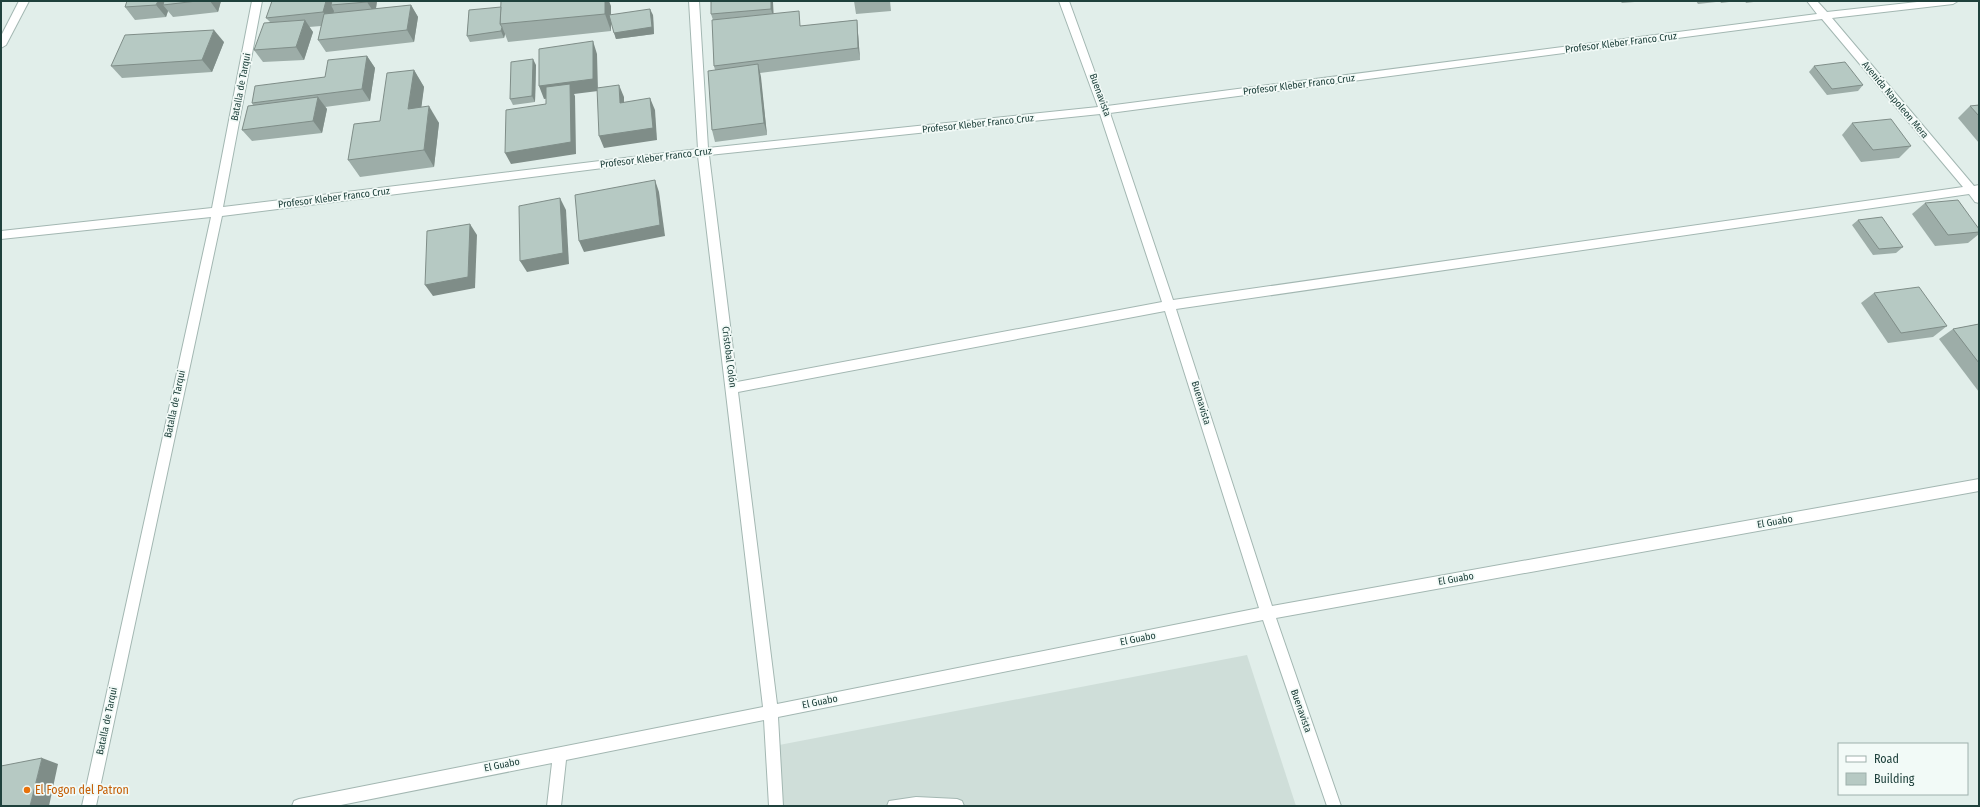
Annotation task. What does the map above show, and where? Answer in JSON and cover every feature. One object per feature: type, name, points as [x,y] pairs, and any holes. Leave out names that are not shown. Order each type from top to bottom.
[{"type":"street","points":[[1,45],[24,1]]},
{"type":"street","name":"Batalla de Tarqui","points":[[88,806],[217,212],[257,1]]},
{"type":"street","name":"Cristobal Colón","points":[[694,1],[703,152],[733,388],[771,712],[776,806]]},
{"type":"street","name":"Buenavista","points":[[1064,1],[1106,110],[1171,305],[1268,613],[1334,806]]},
{"type":"street","name":"Avenida Napoleon Mera","points":[[1812,1],[1975,189],[1979,200]]},
{"type":"street","name":"Profesor Kleber Franco Cruz","points":[[1,235],[217,212],[703,152],[1106,110],[1824,16],[1953,1]]},
{"type":"street","points":[[733,388],[1171,305],[1975,189]]},
{"type":"street","name":"El Guabo","points":[[299,806],[1268,613],[1979,485]]},
{"type":"street","points":[[554,806],[560,753]]},
{"type":"street","points":[[894,806],[916,804],[957,806]]},
{"type":"shaded area","points":[[1247,655],[1296,806],[782,806],[774,746]]},
{"type":"building","points":[[127,1],[158,1],[156,5],[125,7]]},
{"type":"building","points":[[164,1],[197,1],[163,5]]},
{"type":"building","points":[[272,1],[326,1],[323,12],[266,18]]},
{"type":"building","points":[[332,1],[367,1],[367,2],[331,5]]},
{"type":"building","points":[[501,1],[605,1],[605,14],[500,24]]},
{"type":"building","points":[[711,1],[771,1],[771,9],[711,14]]},
{"type":"building","points":[[411,5],[407,30],[318,40],[324,14]]},
{"type":"building","points":[[501,7],[501,31],[467,36],[469,10]]},
{"type":"building","points":[[650,9],[652,27],[614,33],[609,15]]},
{"type":"building","points":[[799,11],[800,26],[857,20],[858,48],[714,66],[712,20]]},
{"type":"building","points":[[305,20],[296,47],[254,50],[264,23]]},
{"type":"building","points":[[214,30],[202,60],[111,66],[125,35]]},
{"type":"building","points":[[593,41],[593,79],[539,86],[539,49]]},
{"type":"building","points":[[367,56],[362,89],[252,103],[255,86],[325,77],[328,60]]},
{"type":"building","points":[[533,59],[532,96],[510,99],[511,62]]},
{"type":"building","points":[[1845,62],[1863,85],[1832,89],[1814,66]]},
{"type":"building","points":[[758,64],[764,123],[712,130],[708,71]]},
{"type":"building","points":[[414,70],[408,109],[429,106],[424,150],[348,160],[354,124],[380,121],[387,73]]},
{"type":"building","points":[[570,84],[571,142],[505,153],[506,110],[546,104],[546,87]]},
{"type":"building","points":[[619,85],[620,103],[650,98],[653,128],[599,136],[597,88]]},
{"type":"building","points":[[318,97],[313,121],[242,130],[248,106]]},
{"type":"building","points":[[1979,105],[1979,116],[1970,106]]},
{"type":"building","points":[[1891,119],[1911,146],[1873,150],[1852,123]]},
{"type":"building","points":[[655,180],[660,225],[579,241],[575,195]]},
{"type":"building","points":[[560,198],[563,253],[520,261],[519,206]]},
{"type":"building","points":[[1958,200],[1979,229],[1979,232],[1948,235],[1925,203]]},
{"type":"building","points":[[1882,217],[1903,247],[1879,249],[1858,220]]},
{"type":"building","points":[[470,224],[468,277],[425,285],[427,231]]},
{"type":"building","points":[[1919,287],[1947,326],[1901,333],[1874,293]]},
{"type":"building","points":[[1979,324],[1979,363],[1953,329]]},
{"type":"building","name":"El Fogon del Patron","points":[[42,758],[30,806],[1,806],[1,766]]},
{"type":"place","name":"El Fogon del Patron","points":[[27,790]]}]
